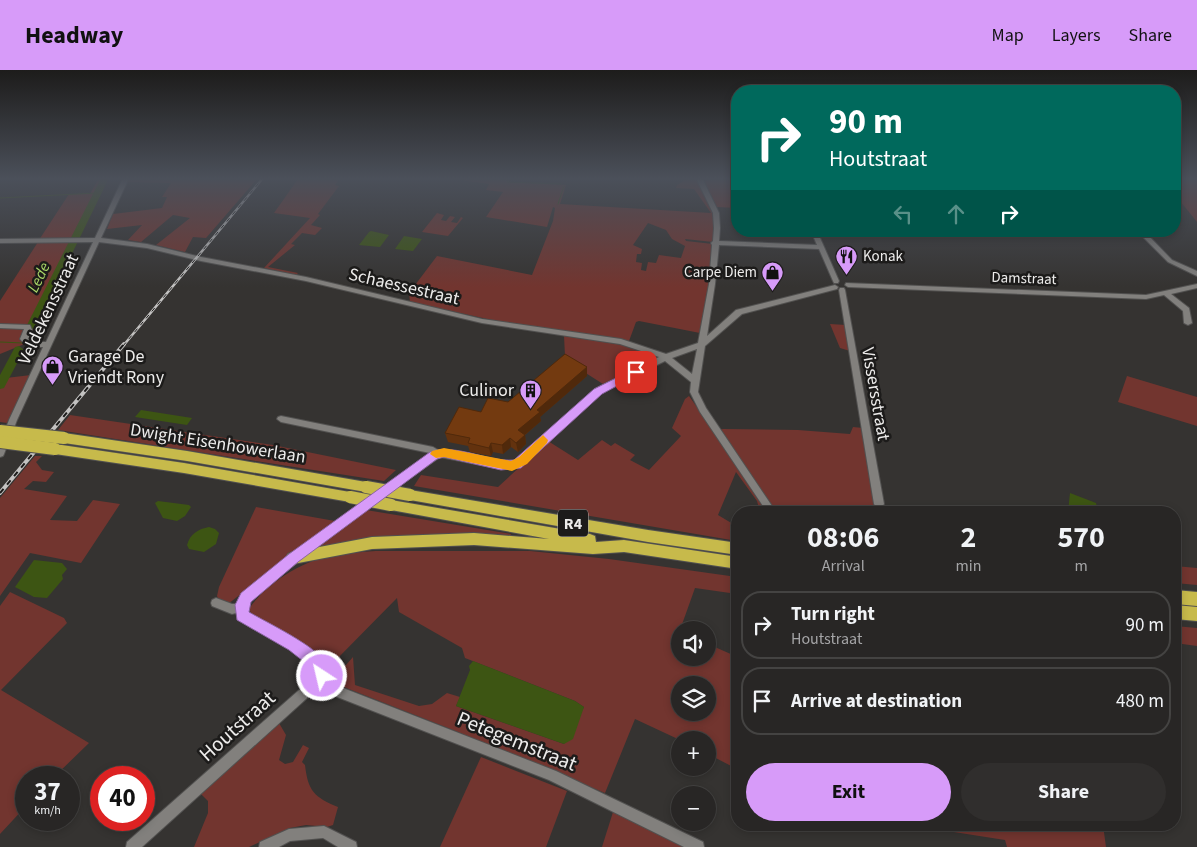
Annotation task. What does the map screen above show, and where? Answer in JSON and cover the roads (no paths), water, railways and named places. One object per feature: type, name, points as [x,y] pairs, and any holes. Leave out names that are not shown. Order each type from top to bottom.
[{"type":"highway","name":"Dwight Eisenhowerlaan","points":[[0,431],[64,438],[187,456],[648,536],[731,548]]},
{"type":"highway","name":"Dwight Eisenhowerlaan","points":[[0,442],[184,468],[624,546]]},
{"type":"highway","points":[[293,558],[361,544],[434,539],[509,540],[593,548],[624,546]]},
{"type":"highway","name":"R4","points":[[624,546],[731,562]]},
{"type":"highway","points":[[1181,598],[1197,599]]},
{"type":"street","name":"Veldekensstraat","points":[[0,454],[13,420],[110,214]]},
{"type":"street","points":[[716,214],[717,228],[714,243],[712,284],[701,334],[702,344],[695,381],[696,399],[768,506]]},
{"type":"street","name":"Vissersstraat","points":[[817,237],[840,286],[879,504]]},
{"type":"street","points":[[1146,237],[1170,261],[1197,274]]},
{"type":"street","points":[[0,241],[98,240]]},
{"type":"street","name":"Schaessestraat","points":[[98,240],[147,246],[202,259],[306,279],[489,322],[621,342],[666,357],[695,381]]},
{"type":"street","points":[[714,243],[821,247]]},
{"type":"street","points":[[317,682],[322,676],[320,665],[294,645],[242,615],[241,608],[246,598],[293,558],[436,454],[447,453],[507,466],[516,464],[598,391],[666,357],[702,344],[733,316],[746,309],[840,286]]},
{"type":"street","name":"Damstraat","points":[[840,286],[1127,296],[1167,294],[1197,286]]},
{"type":"street","points":[[1167,294],[1186,310],[1188,323]]},
{"type":"street","points":[[0,326],[27,327],[28,330],[24,339],[26,342],[32,345],[48,344]]},
{"type":"street","points":[[281,419],[433,450],[436,454]]},
{"type":"street","points":[[216,603],[232,608],[241,608]]},
{"type":"street","name":"Houtstraat","points":[[132,847],[317,682]]},
{"type":"street","name":"Petegemstraat","points":[[317,682],[552,775],[698,847]]},
{"type":"street","points":[[264,847],[289,835],[324,832],[351,847]]},
{"type":"waterway","name":"Lede","points":[[75,239],[87,214]]},
{"type":"waterway","name":"Lede","points":[[31,327],[73,242]]},
{"type":"waterway","points":[[0,342],[23,343]]},
{"type":"waterway","name":"Lede","points":[[0,385],[19,350]]},
{"type":"railway","points":[[123,346],[233,214]]},
{"type":"railway","points":[[0,493],[124,344]]},
{"type":"place","name":"Konak","points":[[847,275]]},
{"type":"place","name":"Carpe Diem","points":[[773,291]]},
{"type":"place","name":"Garage De Vriendt Rony","points":[[52,385]]},
{"type":"place","name":"Culinor","points":[[530,409]]}]
